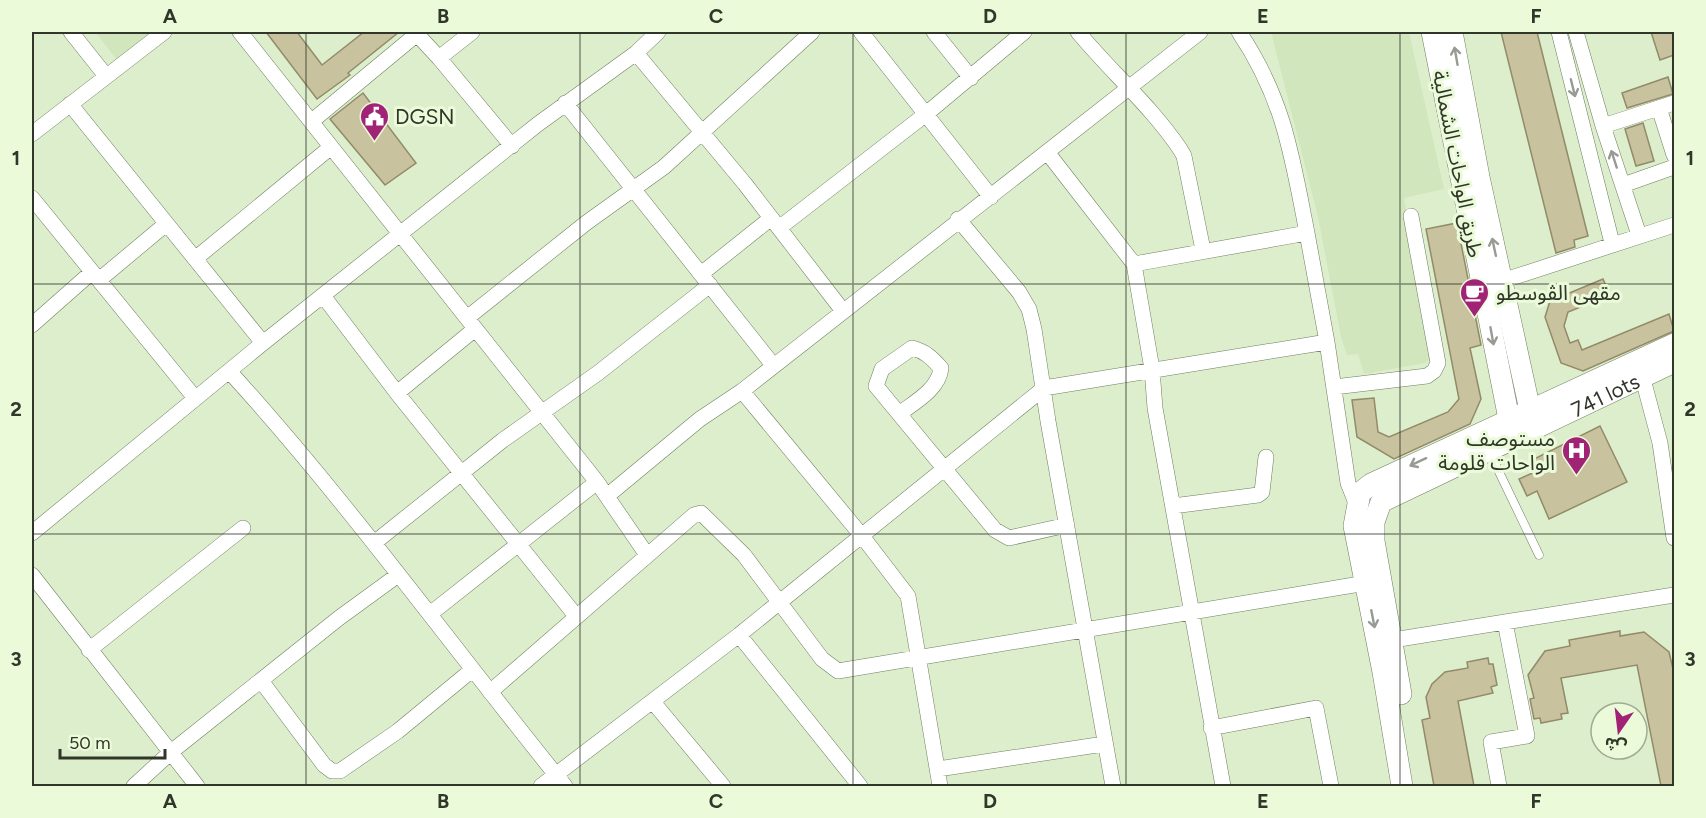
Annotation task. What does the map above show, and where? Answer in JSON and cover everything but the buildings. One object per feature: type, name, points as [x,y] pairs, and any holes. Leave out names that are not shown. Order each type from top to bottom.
[{"type":"main road","name":"طريق الواحات الشمالية","points":[[1432,32],[1510,429]]},
{"type":"main road","name":"طريق الواحات الشمالية","points":[[1452,32],[1479,177],[1531,420]]},
{"type":"main road","points":[[1641,369],[1674,344]]},
{"type":"main road","name":"741 lots","points":[[1510,429],[1641,369],[1674,362]]},
{"type":"main road","points":[[1415,786],[1393,640],[1378,565],[1374,522],[1381,502],[1489,449],[1510,429]]},
{"type":"main road","points":[[1402,786],[1354,526],[1360,493],[1371,484],[1510,429]]},
{"type":"street","points":[[71,32],[106,76]]},
{"type":"street","points":[[32,134],[164,32]]},
{"type":"street","points":[[240,32],[608,496],[647,555]]},
{"type":"street","points":[[439,58],[472,32]]},
{"type":"street","points":[[32,532],[263,343],[324,297],[565,103],[636,53],[658,32]]},
{"type":"street","points":[[397,393],[471,323],[586,223],[634,191],[704,133],[812,32]]},
{"type":"street","points":[[864,32],[991,197]]},
{"type":"street","points":[[934,32],[971,78]]},
{"type":"street","points":[[374,543],[463,474],[502,440],[598,373],[775,223],[926,114],[1024,32]]},
{"type":"street","points":[[1078,32],[1118,78],[1130,87],[1175,141],[1184,156],[1203,250]]},
{"type":"street","points":[[608,496],[700,418],[742,391],[958,219],[991,197],[1200,32]]},
{"type":"street","points":[[1239,32],[1261,65],[1284,121],[1327,342],[1348,483],[1356,507],[1374,522]]},
{"type":"street","points":[[1558,32],[1612,243]]},
{"type":"street","points":[[1576,32],[1603,126],[1639,235]]},
{"type":"street","points":[[312,121],[416,33],[512,146]]},
{"type":"street","points":[[636,53],[704,133],[843,311]]},
{"type":"street","points":[[565,103],[773,365]]},
{"type":"street","points":[[1603,126],[1674,103]]},
{"type":"street","points":[[70,104],[263,343]]},
{"type":"street","points":[[1659,108],[1674,155]]},
{"type":"street","points":[[195,260],[331,147]]},
{"type":"street","points":[[1047,152],[1134,264],[1152,369],[1155,408],[1223,786]]},
{"type":"street","points":[[1623,185],[1674,167]]},
{"type":"street","points":[[32,198],[195,398]]},
{"type":"street","points":[[1334,387],[1427,376],[1434,371],[1438,363],[1411,216]]},
{"type":"street","points":[[958,219],[1007,275],[1029,309],[1113,786]]},
{"type":"street","points":[[32,325],[166,224]]},
{"type":"street","points":[[1502,281],[1612,243],[1674,225]]},
{"type":"street","points":[[1134,264],[1306,233]]},
{"type":"street","points":[[324,297],[397,393],[576,616]]},
{"type":"street","points":[[541,786],[561,781],[652,702],[779,603],[1044,388],[1327,342]]},
{"type":"street","points":[[899,414],[936,384],[940,377],[941,368],[929,355],[912,348],[882,369],[876,386],[899,414],[945,469],[1003,536],[1021,536],[1067,525]]},
{"type":"street","points":[[1641,369],[1660,443],[1674,538]]},
{"type":"street","points":[[229,371],[374,543],[561,781]]},
{"type":"street","points":[[742,391],[862,536],[908,596],[940,786]]},
{"type":"street","points":[[1173,506],[1258,495],[1262,492],[1266,457]]},
{"type":"street","points":[[430,614],[597,482]]},
{"type":"street","points":[[490,692],[694,515],[701,513],[706,515],[744,555],[822,659],[838,671],[919,659],[1025,638],[1366,584]]},
{"type":"street","points":[[89,650],[243,528]]},
{"type":"street","points":[[32,575],[197,786]]},
{"type":"street","points":[[134,786],[171,752],[262,682],[339,618],[399,575]]},
{"type":"street","points":[[1393,640],[1674,595]]},
{"type":"street","points":[[1499,786],[1491,742],[1527,736],[1505,622]]},
{"type":"street","points":[[740,634],[860,786]]},
{"type":"street","points":[[262,682],[324,765],[332,771],[340,771],[398,731],[472,670]]},
{"type":"street","points":[[652,702],[723,786]]},
{"type":"street","points":[[1212,728],[1316,708],[1331,786]]},
{"type":"street","points":[[938,769],[1104,744]]},
{"type":"lane","points":[[1489,449],[1539,555]]},
{"type":"shaded area","points":[[95,32],[153,32],[117,60]]},
{"type":"shaded area","points":[[1271,32],[1409,32],[1444,189],[1404,198],[1433,354],[1426,363],[1364,374],[1358,354],[1347,355],[1341,337],[1318,217]]},
{"type":"place","name":"DGSN","points":[[374,142]]},
{"type":"place","name":"مقهى الڨوسطو","points":[[1475,318]]},
{"type":"place","name":"مستوصف الواحات قلومة","points":[[1576,476]]}]
